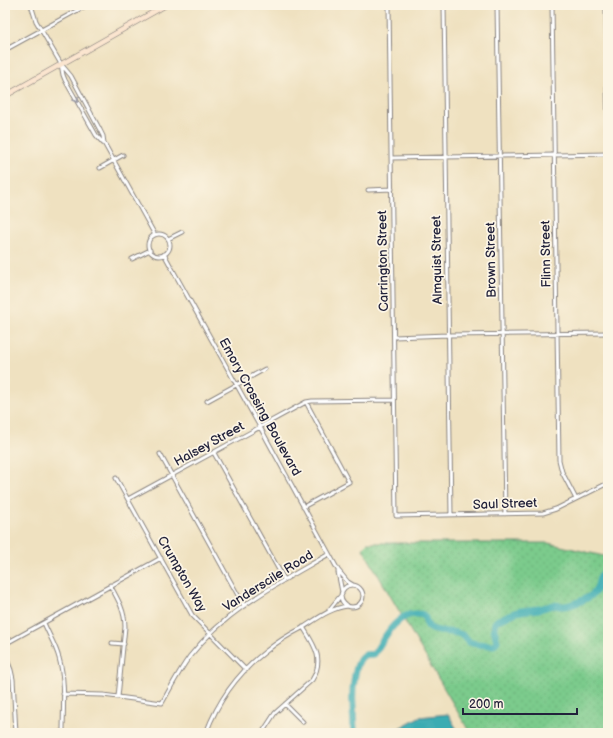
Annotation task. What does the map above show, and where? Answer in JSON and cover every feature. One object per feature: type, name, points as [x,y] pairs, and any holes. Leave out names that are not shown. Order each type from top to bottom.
[{"type":"main road","points":[[5,96],[166,5]]},
{"type":"street","points":[[30,5],[36,21],[61,64],[68,72],[100,130],[104,143],[154,235]]},
{"type":"street","points":[[5,50],[87,5]]},
{"type":"street","name":"Carrington Street","points":[[388,5],[396,516]]},
{"type":"street","name":"Almquist Street","points":[[444,5],[451,515]]},
{"type":"street","name":"Brown Street","points":[[497,5],[505,514]]},
{"type":"street","name":"Flinn Street","points":[[552,5],[559,460],[562,472],[576,499]]},
{"type":"street","points":[[606,5],[608,146]]},
{"type":"street","points":[[61,64],[65,80],[96,136],[104,143]]},
{"type":"street","points":[[391,158],[608,154]]},
{"type":"street","points":[[100,168],[123,155]]},
{"type":"street","points":[[368,190],[392,189]]},
{"type":"street","points":[[168,239],[182,232]]},
{"type":"street","points":[[162,234],[168,239],[170,245],[169,249],[164,254],[154,254],[148,246],[150,239],[154,235],[162,234]]},
{"type":"street","points":[[132,259],[150,250]]},
{"type":"street","name":"Emory Crossing Boulevard","points":[[164,254],[338,570]]},
{"type":"street","points":[[394,337],[608,333]]},
{"type":"street","points":[[207,401],[265,369]]},
{"type":"street","name":"Halsey Street","points":[[128,499],[306,402],[394,400]]},
{"type":"street","points":[[303,507],[349,482],[306,402]]},
{"type":"street","points":[[214,453],[284,579]]},
{"type":"street","points":[[160,454],[244,606]]},
{"type":"street","name":"Crumpton Way","points":[[116,478],[192,614],[246,670]]},
{"type":"street","name":"Saul Street","points":[[396,516],[543,513],[556,509],[608,483]]},
{"type":"street","name":"Vanderscile Road","points":[[118,697],[162,703],[186,662],[204,640],[228,617],[284,579],[329,554]]},
{"type":"street","points":[[5,644],[160,558]]},
{"type":"street","points":[[206,733],[221,701],[235,681],[266,651],[328,612],[342,607],[352,607],[360,604],[363,595],[362,591],[348,582],[338,570]]},
{"type":"street","points":[[338,570],[343,602],[348,606]]},
{"type":"street","points":[[63,694],[118,697],[125,627],[122,608],[110,586]]},
{"type":"street","points":[[328,612],[346,587],[353,586]]},
{"type":"street","points":[[44,623],[54,644],[63,679],[63,733]]},
{"type":"street","points":[[262,733],[275,714],[312,680],[317,669],[317,652],[303,627]]},
{"type":"street","points":[[112,643],[124,644]]},
{"type":"street","points":[[5,655],[13,679],[16,733]]},
{"type":"street","points":[[285,704],[303,722]]},
{"type":"green space","points":[[367,543],[548,543],[608,557],[608,733],[470,733],[363,549]]},
{"type":"water","points":[[448,714],[459,733],[390,733],[419,717]]},
{"type":"waterway","points":[[550,606],[569,605],[579,602],[592,595],[597,588],[602,575],[608,569]]},
{"type":"waterway","points":[[354,733],[353,694],[354,678],[358,663],[365,655],[374,654],[391,628],[403,617],[417,614],[422,615],[424,616],[428,627],[433,630],[458,633],[472,643],[494,645],[497,641],[494,629],[495,623],[498,620],[517,612],[546,607]]}]
